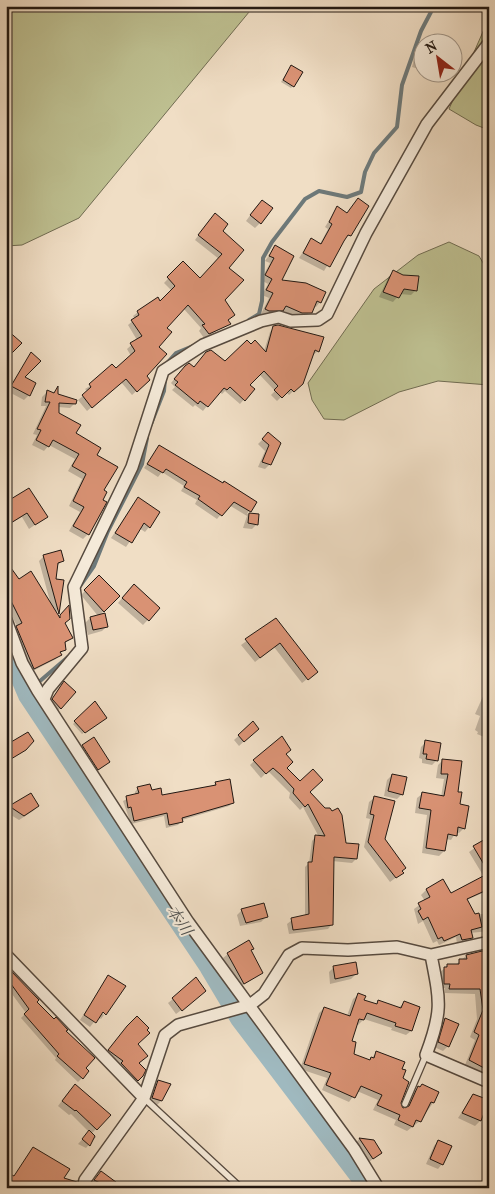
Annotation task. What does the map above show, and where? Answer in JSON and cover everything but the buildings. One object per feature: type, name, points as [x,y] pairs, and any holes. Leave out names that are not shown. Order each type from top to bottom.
[{"type":"street","points":[[39,692],[48,689],[82,648],[74,587],[132,467],[163,371],[203,345],[262,321],[279,317],[291,321],[318,320],[327,314],[366,233],[427,124],[489,43]]},
{"type":"street","points":[[6,620],[22,664],[39,692],[242,1008],[358,1155],[378,1188]]},
{"type":"street","points":[[83,1188],[86,1180],[144,1098],[165,1034],[178,1026],[242,1008],[264,994],[289,954],[302,948],[348,950],[397,947],[431,955],[489,942]]},
{"type":"street","points":[[6,955],[144,1098]]},
{"type":"street","points":[[431,955],[440,1000],[437,1025],[426,1055],[489,1082]]},
{"type":"lane","points":[[405,1104],[426,1055]]},
{"type":"lane","points":[[144,1098],[241,1188]]},
{"type":"green space","points":[[6,6],[254,6],[79,218],[22,245],[6,246]]},
{"type":"green space","points":[[489,18],[489,130],[476,125],[449,109]]},
{"type":"green space","points":[[449,242],[479,256],[489,273],[489,385],[438,381],[399,392],[344,420],[324,419],[312,400],[308,383],[374,289],[418,255]]},
{"type":"waterway","points":[[249,320],[259,314],[262,301],[263,258],[272,242],[305,199],[319,191],[347,197],[361,192],[365,172],[374,153],[397,127],[402,85],[421,31],[432,10],[437,6]]},
{"type":"waterway","points":[[168,362],[176,353],[193,346]]},
{"type":"waterway","points":[[151,424],[164,391],[165,379]]},
{"type":"waterway","points":[[80,586],[94,566],[108,531],[142,464],[147,438]]},
{"type":"waterway","name":"本川","points":[[6,641],[29,695],[210,966],[241,1018],[370,1188]]},
{"type":"waterway","points":[[29,695],[40,681],[68,657]]}]
